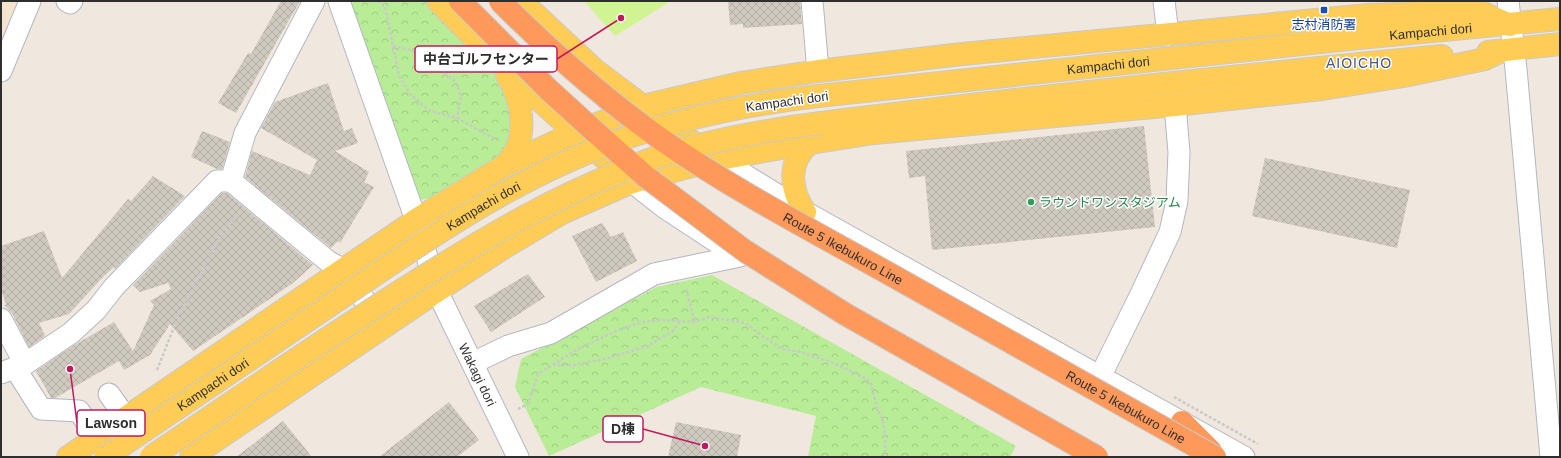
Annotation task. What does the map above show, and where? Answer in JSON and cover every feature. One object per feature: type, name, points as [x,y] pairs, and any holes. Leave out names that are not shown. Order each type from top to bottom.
[{"type":"highway","points":[[460,1],[548,88],[645,176],[745,251],[845,314],[1097,457]]},
{"type":"highway","name":"Route 5 Ikebukuro Line","points":[[500,1],[575,72],[618,108],[700,165],[802,226],[1216,457]]},
{"type":"highway","points":[[1182,422],[1216,457]]},
{"type":"main road","points":[[438,1],[502,66],[574,133],[632,182]]},
{"type":"main road","points":[[526,3],[595,70],[676,131],[719,159]]},
{"type":"main road","points":[[68,457],[101,447],[126,418],[342,269],[416,220],[504,166],[574,133],[643,106],[741,83],[818,71],[962,54],[1368,16],[1425,13],[1483,14],[1510,24]]},
{"type":"main road","name":"Kampachi dori","points":[[101,447],[478,208],[592,150],[632,136],[706,114],[768,102],[1359,38],[1560,19]]},
{"type":"main road","name":"Kampachi dori","points":[[151,457],[354,320],[494,233],[546,204],[600,179],[656,157],[713,141],[772,129],[1316,68],[1560,44]]},
{"type":"main road","points":[[194,456],[384,326],[504,247],[562,213],[632,182],[719,159],[810,143],[874,134],[1175,105],[1322,89],[1404,76],[1485,59],[1508,50]]},
{"type":"main road","points":[[502,66],[515,91],[522,118],[521,133],[518,145],[513,156],[504,166]]},
{"type":"main road","points":[[805,212],[795,194],[794,172],[799,153],[810,143]]},
{"type":"street","points":[[1,71],[30,1]]},
{"type":"street","points":[[66,1],[70,3],[72,1]]},
{"type":"street","points":[[231,181],[245,133],[314,1]]},
{"type":"street","name":"Wakagi dori","points":[[339,1],[416,220],[437,291],[473,363],[516,456]]},
{"type":"street","points":[[812,1],[818,71]]},
{"type":"street","points":[[1164,1],[1168,35]]},
{"type":"street","points":[[1508,1],[1510,24],[1508,50],[1552,457]]},
{"type":"street","points":[[1100,377],[1170,232],[1176,200],[1179,152],[1175,105]]},
{"type":"street","points":[[719,159],[805,212],[1100,377],[1182,422],[1251,451]]},
{"type":"street","points":[[14,368],[71,333],[96,310],[114,287],[217,181],[231,181],[329,262],[342,269],[384,326]]},
{"type":"street","points":[[632,182],[672,212],[740,256],[850,320],[1103,457]]},
{"type":"street","points":[[473,363],[508,346],[551,333],[654,274],[740,256]]},
{"type":"street","points":[[1,319],[14,368],[41,409],[79,410],[101,447]]},
{"type":"street","points":[[109,394],[126,418]]},
{"type":"path","points":[[378,1],[385,6],[399,76],[410,94],[430,111],[457,118],[498,141]]},
{"type":"path","points":[[393,46],[418,52],[456,82],[461,96],[457,118]]},
{"type":"path","points":[[156,372],[178,318],[219,238],[252,198]]},
{"type":"path","points":[[684,285],[695,322]]},
{"type":"path","points":[[514,411],[528,404],[538,374],[576,350],[598,339],[642,322],[681,320],[695,322],[709,317],[745,322],[761,336],[782,348],[828,361],[870,381],[885,432],[885,457]]},
{"type":"path","points":[[552,365],[573,365],[608,358],[647,346],[672,332],[681,320]]},
{"type":"path","points":[[1174,397],[1251,451]]},
{"type":"shaded area","points":[[1,1],[17,1],[1,41]]},
{"type":"green space","points":[[343,1],[425,1],[498,72],[517,110],[509,151],[432,198],[418,200]]},
{"type":"green space","points":[[584,1],[671,1],[615,36]]},
{"type":"green space","points":[[712,275],[1016,446],[1010,457],[808,457],[816,416],[701,387],[549,456],[515,387],[521,359],[656,287]]},
{"type":"building","points":[[281,1],[300,1],[236,113],[218,103],[248,53],[251,54]]},
{"type":"building","points":[[728,1],[800,1],[802,24],[743,28],[743,24],[730,25]]},
{"type":"building","points":[[328,83],[344,131],[352,128],[358,143],[335,151],[369,172],[364,182],[374,187],[340,243],[338,241],[331,248],[245,177],[252,151],[310,175],[317,160],[261,128],[275,102]]},
{"type":"building","points":[[1144,126],[1155,227],[932,250],[925,176],[909,178],[906,151]]},
{"type":"building","points":[[202,131],[230,142],[222,169],[217,169],[191,157]]},
{"type":"building","points":[[1265,158],[1410,190],[1397,248],[1252,216]]},
{"type":"building","points":[[153,176],[185,196],[115,269],[114,267],[102,278],[69,314],[39,323],[45,336],[29,347],[12,313],[4,305],[6,304],[1,290],[1,246],[44,231],[62,278],[128,199],[131,201]]},
{"type":"building","points":[[222,193],[227,193],[313,265],[293,283],[193,351],[170,324],[150,355],[124,370],[119,361],[55,398],[51,398],[36,371],[71,347],[114,322],[133,351],[154,305],[150,301],[171,289],[168,283],[140,292],[133,285]]},
{"type":"building","points":[[602,223],[611,237],[623,232],[637,261],[596,282],[572,236]]},
{"type":"building","points":[[528,274],[545,297],[491,332],[474,306]]},
{"type":"building","points":[[449,402],[479,440],[457,457],[379,457]]},
{"type":"building","points":[[283,421],[312,457],[236,457]]},
{"type":"building","points":[[676,422],[741,435],[737,457],[668,457]]},
{"type":"place","name":"志村消防署","points":[[1324,10]]},
{"type":"place","name":"中台ゴルフセンター","points":[[621,18]]},
{"type":"place","name":"ラウンドワンスタジアム","points":[[1031,202]]},
{"type":"place","name":"Lawson","points":[[70,369]]},
{"type":"place","name":"D棟","points":[[705,446]]},
{"type":"district","name":"AIOICHO","points":[[1359,63]]}]
